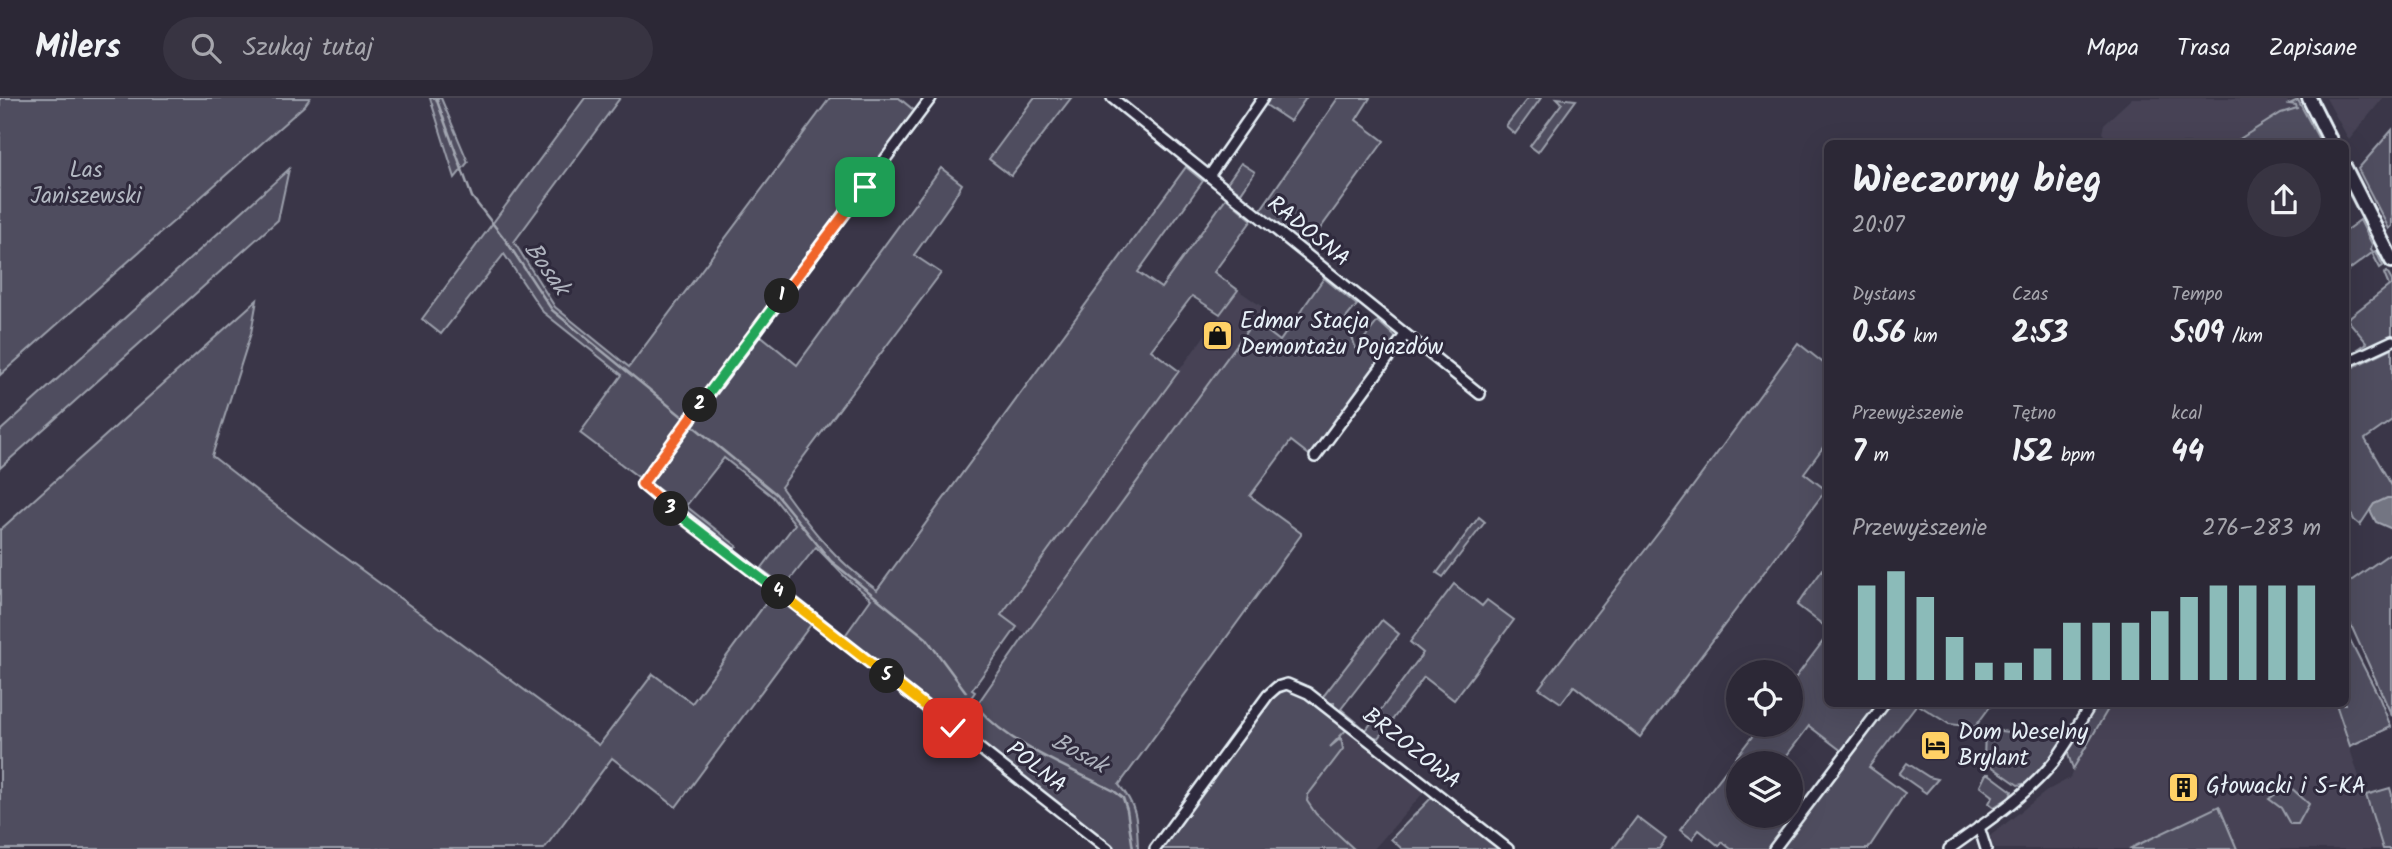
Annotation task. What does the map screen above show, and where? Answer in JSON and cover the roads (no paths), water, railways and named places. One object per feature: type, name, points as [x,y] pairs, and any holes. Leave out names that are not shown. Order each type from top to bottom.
[{"type":"main road","points":[[2309,98],[2330,140]]},
{"type":"main road","points":[[2349,176],[2392,261]]},
{"type":"street","name":"POLNA","points":[[932,98],[642,484],[1108,849]]},
{"type":"street","name":"RADOSNA","points":[[1112,98],[1480,394]]},
{"type":"street","points":[[1209,176],[1263,98]]},
{"type":"street","points":[[1315,457],[1405,335]]},
{"type":"street","points":[[2349,361],[2392,341]]},
{"type":"street","name":"BRZOZOWA","points":[[1155,849],[1268,695],[1277,687],[1287,684],[1308,693],[1508,849]]},
{"type":"street","points":[[1774,849],[1882,707]]},
{"type":"street","points":[[1949,849],[2032,785],[2052,763],[2089,707]]},
{"type":"street","points":[[1979,827],[1986,849]]},
{"type":"water","points":[[2392,498],[2392,529],[2376,522],[2370,510],[2374,504]]},
{"type":"waterway","name":"Bosak","points":[[436,98],[472,197],[507,242],[552,310],[684,418]]},
{"type":"waterway","name":"Bosak","points":[[692,425],[776,494],[831,561],[926,638],[966,692]]},
{"type":"waterway","name":"Bosak","points":[[979,709],[1024,745],[1123,798],[1133,849]]},
{"type":"place","name":"Edmar Stacja Demontażu Pojazdów","points":[[1217,335]]},
{"type":"place","name":"Dom Weselny Brylant","points":[[1935,746]]},
{"type":"place","name":"Głowacki i S-KA","points":[[2183,787]]},
{"type":"park label","name":"Las Janiszewski","points":[[86,184]]}]
